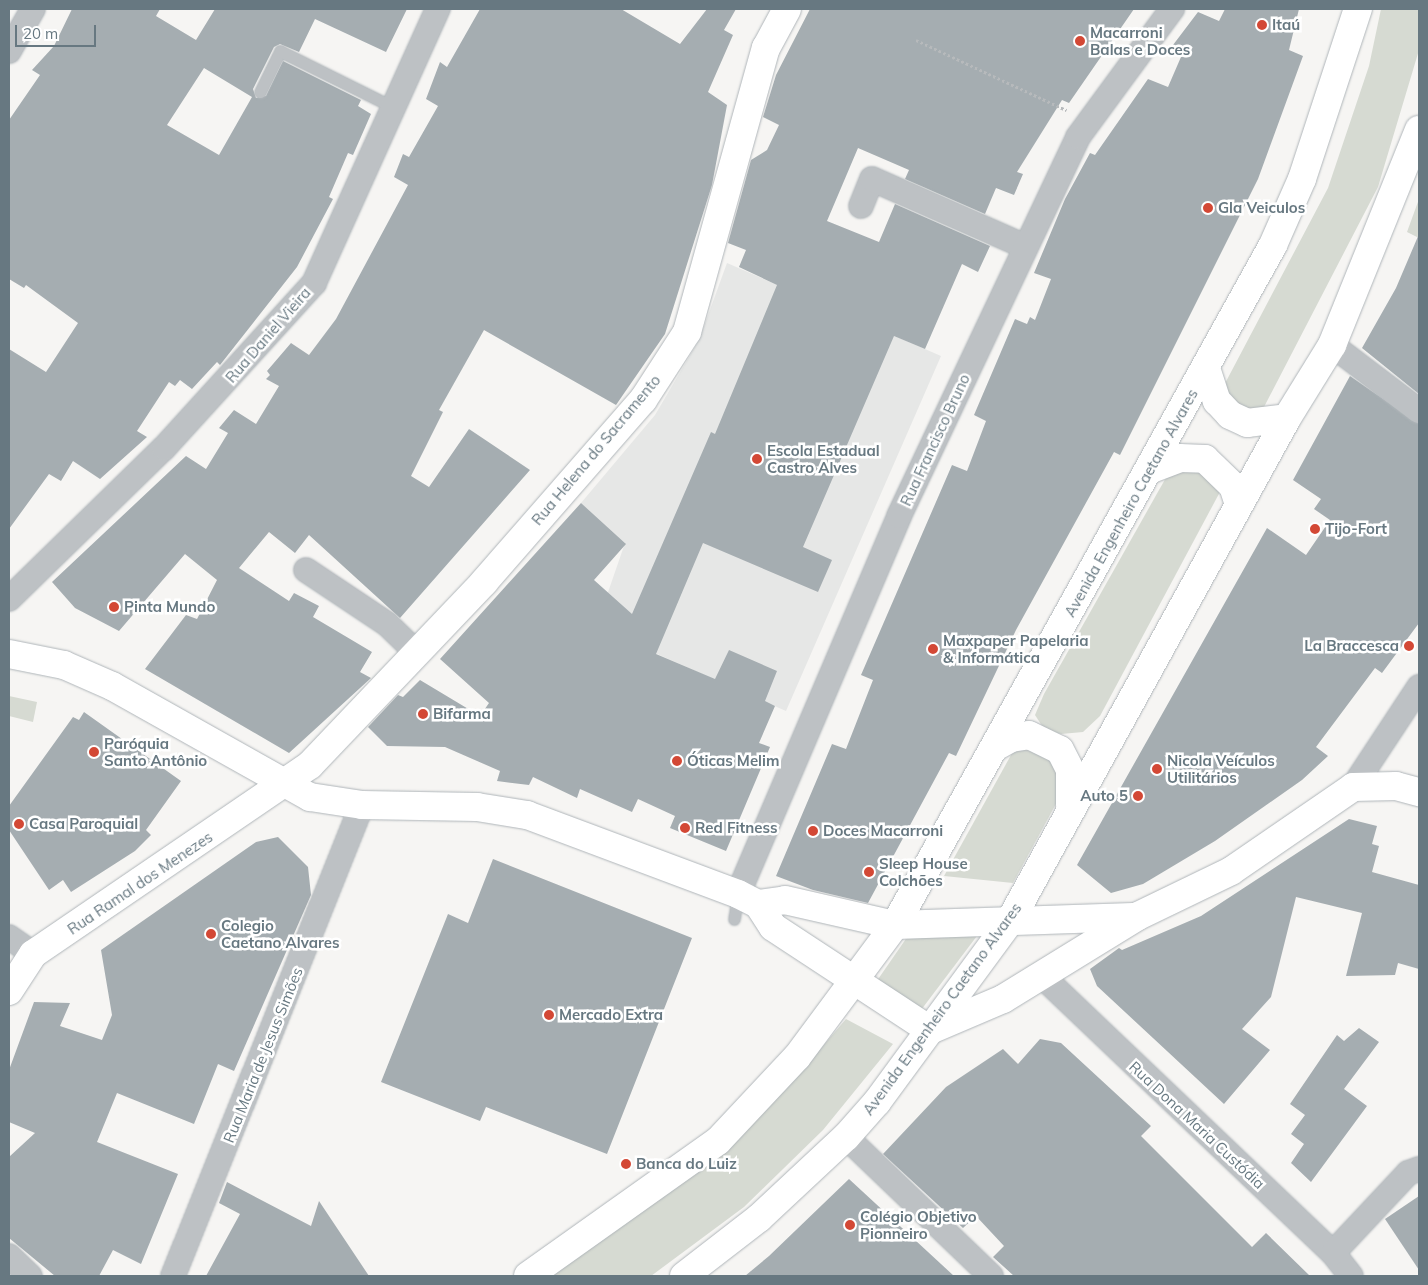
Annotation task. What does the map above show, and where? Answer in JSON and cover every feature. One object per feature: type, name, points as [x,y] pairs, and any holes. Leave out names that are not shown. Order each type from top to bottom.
[{"type":"main road","name":"Rua Helena do Sacramento","points":[[283,784],[310,765],[418,654],[643,400],[687,332],[766,48],[787,9]]},
{"type":"main road","name":"Avenida Engenheiro Caetano Alvares","points":[[528,1276],[718,1141],[767,1094],[856,981],[895,925],[1273,245],[1302,179],[1358,9]]},
{"type":"main road","name":"Avenida Engenheiro Caetano Alvares","points":[[684,1276],[760,1218],[846,1137],[930,1030],[1010,920],[1287,418],[1332,346],[1419,130]]},
{"type":"main road","points":[[1206,368],[1216,401],[1230,415],[1247,423],[1287,418]]},
{"type":"main road","points":[[1149,470],[1180,458],[1205,459],[1233,486],[1239,504]]},
{"type":"main road","points":[[9,654],[64,665],[112,686],[283,784],[310,797],[362,805],[477,807],[527,815],[743,906],[930,1030],[979,1011],[1138,916],[1231,871],[1354,787],[1396,786],[1419,792]]},
{"type":"main road","points":[[995,747],[1011,738],[1029,735],[1060,750],[1070,770],[1070,809]]},
{"type":"main road","name":"Rua Ramal dos Menezes","points":[[9,991],[33,954],[283,784]]},
{"type":"main road","points":[[743,906],[785,900],[895,925],[1138,916]]},
{"type":"street","points":[[9,51],[33,9]]},
{"type":"street","name":"Rua Daniel Vieira","points":[[9,599],[164,448],[314,282],[396,109],[438,9]]},
{"type":"street","name":"Rua Francisco Bruno","points":[[743,906],[898,516],[1026,247],[1090,121],[1172,9]]},
{"type":"street","points":[[861,206],[872,180],[1026,247]]},
{"type":"street","points":[[1332,346],[1419,411]]},
{"type":"street","points":[[306,570],[387,624],[418,654]]},
{"type":"street","points":[[1354,787],[1419,687]]},
{"type":"street","name":"Rua Maria de Jesus Simões","points":[[173,1276],[362,805]]},
{"type":"street","points":[[9,937],[33,954]]},
{"type":"street","name":"Rua Dona Maria Custódia","points":[[1041,975],[1333,1253],[1351,1276]]},
{"type":"street","points":[[846,1137],[992,1276]]},
{"type":"street","points":[[1333,1253],[1408,1173],[1419,1169]]},
{"type":"street","points":[[9,1256],[30,1276]]},
{"type":"lane","points":[[260,92],[280,51],[396,109]]},
{"type":"path","points":[[916,40],[1090,121]]},
{"type":"shaded area","points":[[1381,9],[1419,9],[1419,50],[1378,187],[1264,407],[1246,414],[1221,391],[1328,188],[1369,66]]},
{"type":"shaded area","points":[[1419,199],[1419,238],[1407,232]]},
{"type":"shaded area","name":"Escola Estadual Castro Alves","points":[[727,263],[941,356],[786,711],[596,627],[625,543],[581,503],[655,415],[699,340]]},
{"type":"shaded area","points":[[1190,465],[1221,490],[1100,716],[1083,732],[1061,734],[1044,729],[1035,715],[1044,694],[1172,467]]},
{"type":"shaded area","points":[[9,696],[37,702],[33,722],[9,716]]},
{"type":"shaded area","points":[[1016,746],[1052,755],[1058,771],[1057,802],[1013,883],[944,876]]},
{"type":"shaded area","points":[[983,928],[915,1018],[874,985],[910,933]]},
{"type":"shaded area","points":[[846,1019],[893,1044],[823,1130],[744,1207],[651,1276],[544,1276],[798,1075]]},
{"type":"building","points":[[72,9],[160,9],[156,16],[196,40],[215,9],[407,9],[386,52],[315,19],[299,52],[280,44],[274,47],[253,89],[256,98],[266,96],[283,61],[361,100],[358,106],[371,114],[353,155],[348,153],[329,197],[333,199],[297,267],[220,365],[217,362],[192,389],[180,380],[175,386],[169,382],[137,431],[147,437],[100,479],[73,461],[61,481],[49,474],[9,529],[9,349],[46,372],[78,323],[26,285],[24,288],[9,279],[9,120],[40,75],[32,70],[54,46]],"holes":[[[204,68],[252,97],[219,155],[167,125]]]},
{"type":"building","points":[[480,9],[621,9],[680,44],[707,9],[736,9],[724,30],[733,35],[708,92],[727,105],[712,185],[665,334],[616,405],[484,330],[439,410],[443,412],[411,476],[429,487],[469,429],[530,470],[400,618],[309,535],[295,553],[269,532],[239,568],[289,601],[294,593],[319,606],[313,617],[372,652],[360,672],[371,678],[289,753],[145,669],[186,615],[197,619],[217,580],[185,554],[119,631],[75,608],[52,582],[186,456],[206,469],[228,433],[219,428],[234,410],[256,424],[279,386],[266,379],[270,375],[267,371],[291,343],[309,355],[336,319],[408,185],[394,177],[403,154],[409,157],[438,106],[426,99],[440,62],[447,67]]},
{"type":"building","points":[[810,9],[1134,9],[1069,103],[1062,100],[1017,172],[1023,174],[1014,195],[996,188],[985,214],[905,179],[909,170],[858,148],[827,221],[879,242],[895,204],[990,246],[978,272],[962,264],[925,349],[894,336],[803,547],[832,560],[818,592],[703,543],[656,654],[715,679],[729,650],[777,671],[765,701],[775,706],[759,743],[770,747],[726,851],[670,828],[675,816],[638,799],[632,812],[580,789],[577,798],[533,777],[529,785],[497,781],[500,771],[445,747],[387,746],[368,727],[398,695],[403,697],[420,680],[480,716],[489,703],[440,659],[581,503],[626,544],[594,580],[632,614],[711,432],[715,434],[777,285],[739,267],[746,250],[728,243],[751,160],[767,150],[779,125],[763,117],[776,75]]},
{"type":"building","points":[[1225,9],[1299,9],[1289,50],[1303,56],[1258,179],[1120,455],[1114,452],[1016,630],[956,756],[949,753],[868,903],[813,890],[776,876],[832,744],[846,749],[873,680],[861,675],[952,465],[967,471],[986,421],[974,415],[1015,319],[1027,324],[1030,317],[1035,320],[1051,279],[1034,273],[1065,199],[1090,153],[1095,155],[1148,79],[1168,87],[1184,50],[1173,45],[1198,12],[1219,21]]},
{"type":"building","points":[[1419,234],[1419,394],[1362,348],[1396,288]]},
{"type":"building","points":[[1350,376],[1419,424],[1419,623],[1382,673],[1375,668],[1316,747],[1328,756],[1302,780],[1215,841],[1143,884],[1111,893],[1077,865],[1267,528],[1306,555],[1330,520],[1314,509],[1321,499],[1293,480]]},
{"type":"building","points":[[84,712],[181,781],[146,830],[151,835],[135,851],[71,892],[63,880],[49,890],[9,830],[9,806],[73,717],[79,720]]},
{"type":"building","points":[[1349,819],[1377,826],[1372,844],[1379,846],[1372,872],[1419,885],[1419,969],[1398,963],[1395,975],[1346,976],[1362,913],[1296,897],[1271,997],[1242,1029],[1270,1050],[1224,1104],[1097,986],[1090,969],[1119,948],[1122,950],[1201,916]]},
{"type":"building","points":[[278,837],[308,867],[311,895],[234,1071],[218,1064],[194,1124],[117,1093],[97,1142],[178,1174],[141,1264],[113,1250],[99,1276],[55,1276],[9,1238],[9,1157],[35,1133],[9,1122],[9,1070],[34,1002],[70,1003],[60,1026],[102,1040],[112,1015],[101,950],[256,842]]},
{"type":"building","points":[[493,859],[692,938],[607,1154],[486,1107],[480,1121],[381,1082],[448,914],[468,923]]},
{"type":"building","points":[[1359,1028],[1379,1042],[1344,1089],[1367,1106],[1311,1182],[1291,1163],[1304,1144],[1291,1134],[1305,1115],[1290,1104],[1337,1035],[1344,1041]]},
{"type":"building","points":[[1040,1039],[1061,1043],[1151,1126],[1141,1136],[1252,1247],[1266,1233],[1310,1276],[1014,1276],[993,1257],[1004,1246],[976,1216],[963,1228],[883,1154],[946,1087],[1003,1049],[1018,1064]]},
{"type":"building","name":"Colégio Objetivo Pionneiro","points":[[849,1179],[954,1276],[745,1276],[769,1256]]},
{"type":"building","points":[[227,1182],[311,1226],[319,1201],[369,1276],[206,1276],[240,1214],[219,1203]]},
{"type":"building","points":[[1419,1196],[1419,1270],[1385,1219]]},
{"type":"place","name":"Itaú","points":[[1262,25]]},
{"type":"place","name":"Macarroni Balas e Doces","points":[[1080,41]]},
{"type":"place","name":"Gla Veiculos","points":[[1208,208]]},
{"type":"place","name":"Escola Estadual Castro Alves","points":[[757,459]]},
{"type":"place","name":"Tijo-Fort","points":[[1315,529]]},
{"type":"place","name":"Pinta Mundo","points":[[114,607]]},
{"type":"place","name":"La Braccesca","points":[[1409,646]]},
{"type":"place","name":"Maxpaper Papelaria & Informática","points":[[933,649]]},
{"type":"place","name":"Bifarma","points":[[423,714]]},
{"type":"place","name":"Paróquia Santo Antônio","points":[[94,752]]},
{"type":"place","name":"Óticas Melim","points":[[677,761]]},
{"type":"place","name":"Nicola Veículos Utilitários","points":[[1157,769]]},
{"type":"place","name":"Auto 5","points":[[1138,796]]},
{"type":"place","name":"Casa Paroquial","points":[[19,824]]},
{"type":"place","name":"Red Fitness","points":[[685,828]]},
{"type":"place","name":"Doces Macarroni","points":[[813,831]]},
{"type":"place","name":"Sleep House Colchões","points":[[869,872]]},
{"type":"place","name":"Colegio Caetano Alvares","points":[[211,934]]},
{"type":"place","name":"Mercado Extra","points":[[549,1015]]},
{"type":"place","name":"Banca do Luiz","points":[[626,1164]]},
{"type":"place","name":"Colégio Objetivo Pionneiro","points":[[850,1225]]}]
